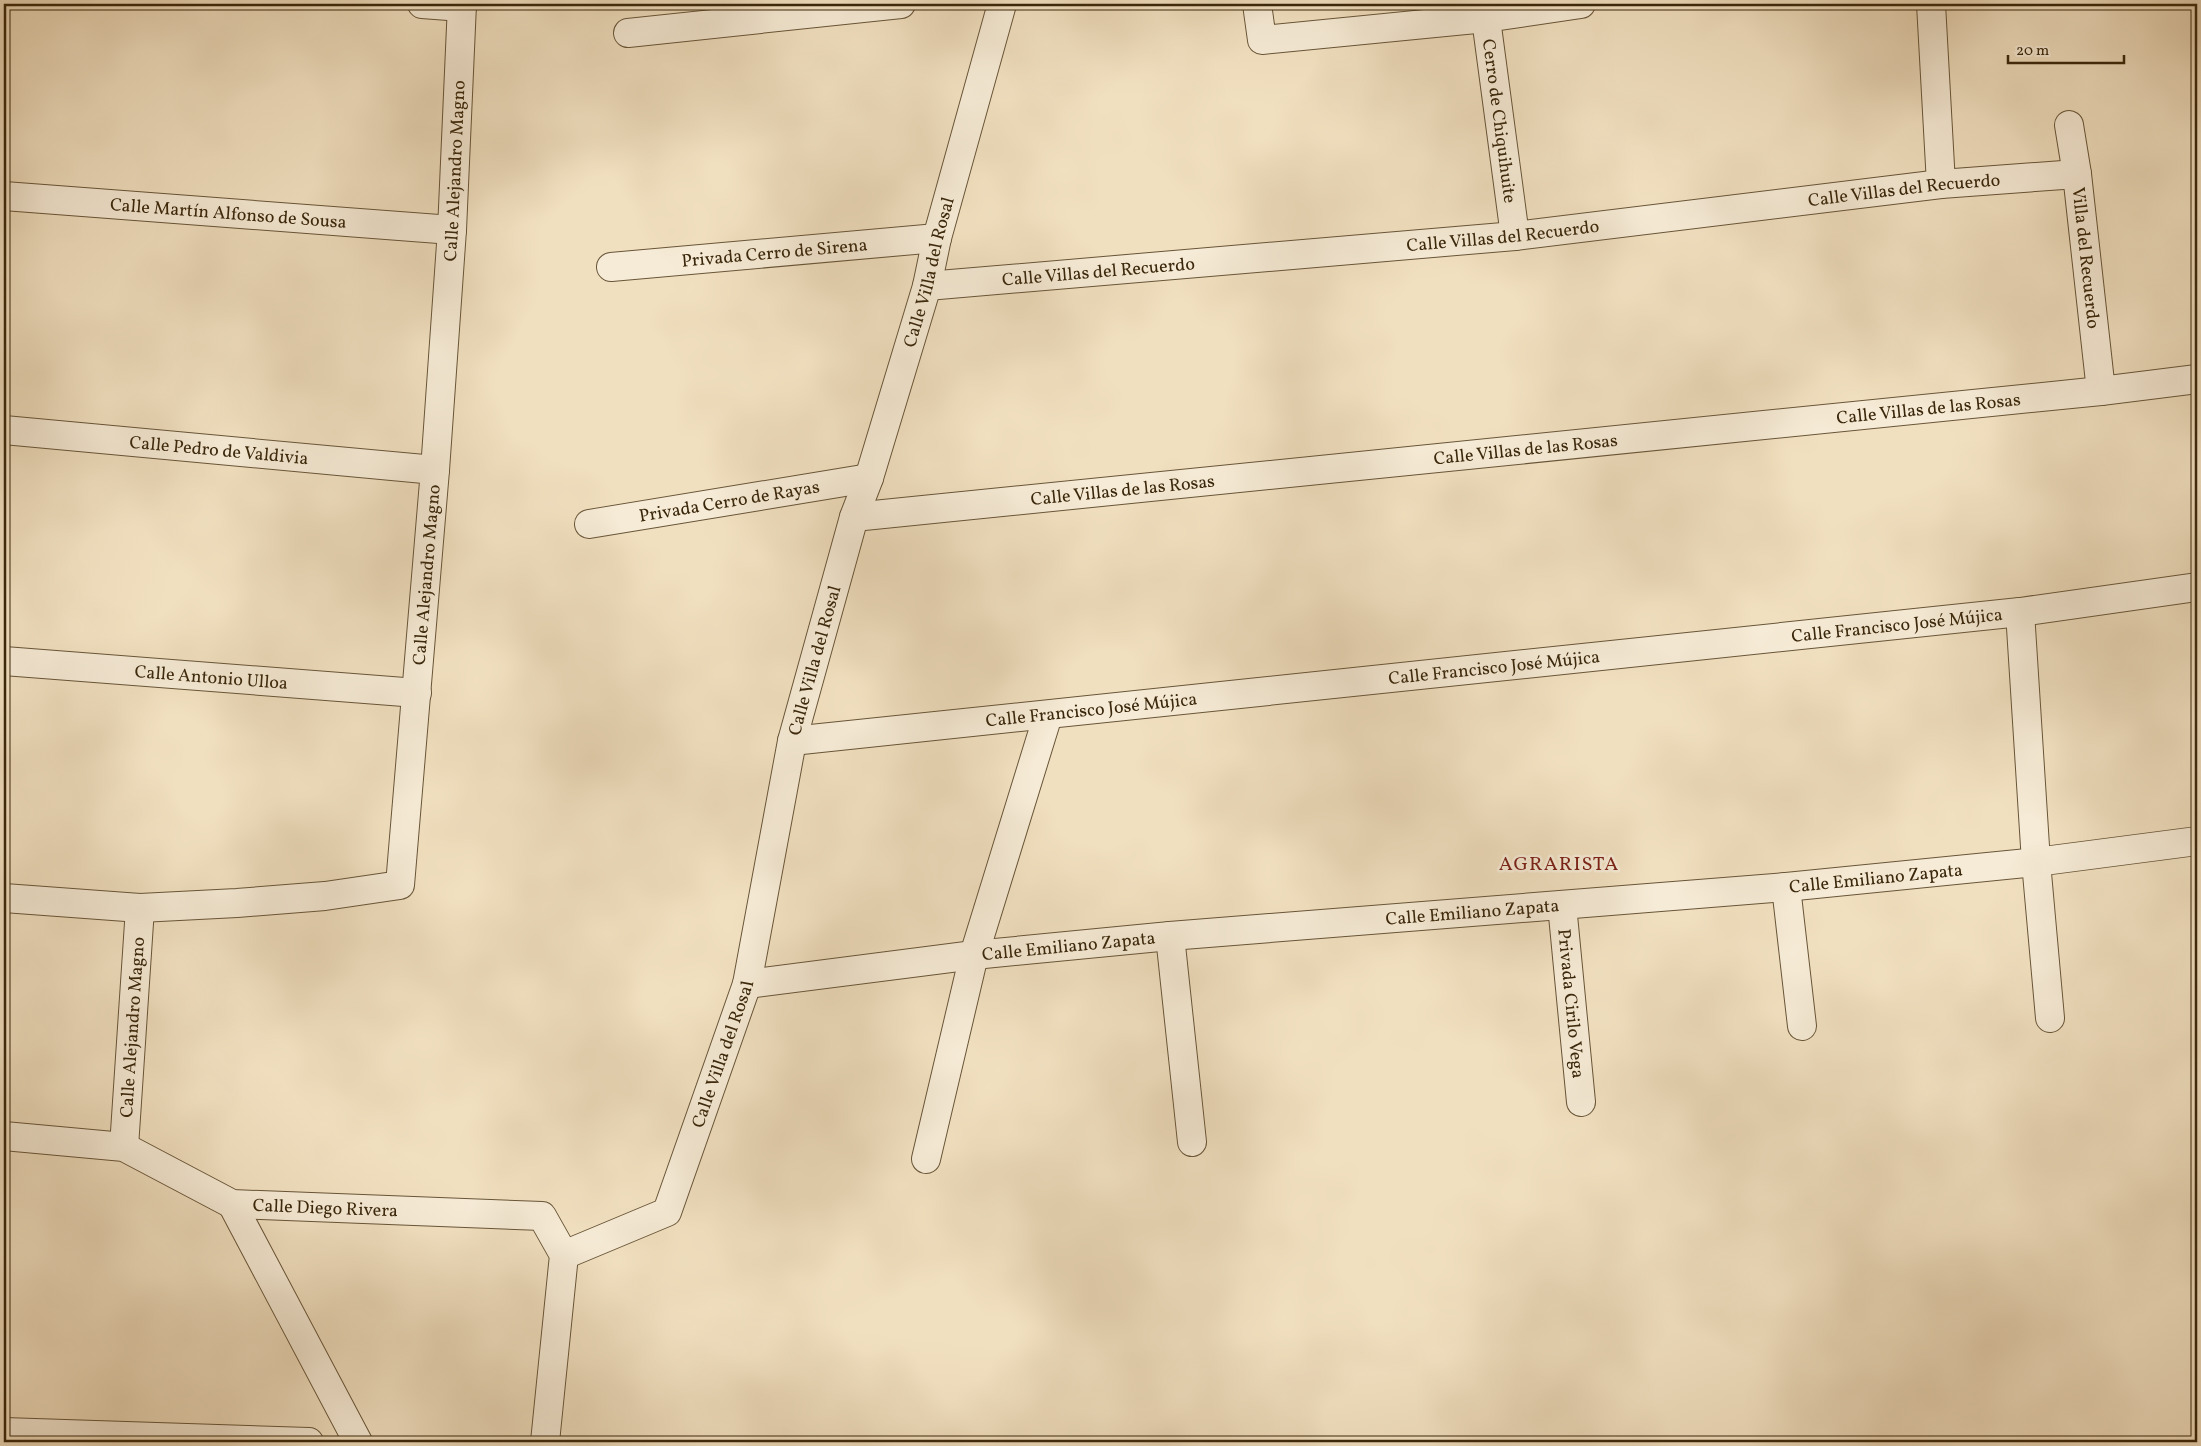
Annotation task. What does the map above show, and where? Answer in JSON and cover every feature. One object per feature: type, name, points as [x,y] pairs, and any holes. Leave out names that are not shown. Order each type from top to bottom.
[{"type":"street","points":[[422,4],[462,5]]},
{"type":"street","points":[[628,33],[901,4]]},
{"type":"street","name":"Calle Villa del Rosal","points":[[564,1255],[667,1212],[747,984],[792,742],[854,517],[869,478],[927,286],[937,238],[1002,4]]},
{"type":"street","points":[[1257,4],[1262,40],[1485,11],[1581,4]]},
{"type":"street","points":[[1931,4],[1941,184]]},
{"type":"street","name":"Calle Alejandro Magno","points":[[4,898],[140,908],[325,896],[400,885],[435,470],[452,230],[462,5]]},
{"type":"street","name":"Cerro de Chiquihuite","points":[[1485,11],[1515,236]]},
{"type":"street","name":"Villa del Recuerdo","points":[[2069,125],[2077,174],[2101,391]]},
{"type":"street","name":"Calle Villas del Recuerdo","points":[[927,286],[1515,236],[1941,184],[2077,174]]},
{"type":"street","name":"Calle Martín Alfonso de Sousa","points":[[4,196],[452,230]]},
{"type":"street","name":"Privada Cerro de Sirena","points":[[611,267],[937,238]]},
{"type":"street","name":"Calle Villas de las Rosas","points":[[854,517],[2101,391],[2197,379]]},
{"type":"street","name":"Calle Pedro de Valdivia","points":[[4,430],[435,470]]},
{"type":"street","name":"Privada Cerro de Rayas","points":[[589,524],[869,478]]},
{"type":"street","name":"Calle Francisco José Mújica","points":[[792,742],[2020,612],[2197,587]]},
{"type":"street","points":[[2020,612],[2036,862],[2050,1018]]},
{"type":"street","name":"Calle Antonio Ulloa","points":[[4,661],[417,693]]},
{"type":"street","points":[[926,1160],[974,955],[1048,714]]},
{"type":"street","name":"Calle Emiliano Zapata","points":[[747,984],[974,955],[1170,936],[1786,887],[2036,862],[2197,841]]},
{"type":"street","points":[[1786,887],[1802,1026]]},
{"type":"street","name":"Privada Cirilo Vega","points":[[1562,905],[1581,1102]]},
{"type":"street","name":"Calle Alejandro Magno","points":[[124,1147],[140,908]]},
{"type":"street","points":[[1170,936],[1192,1142]]},
{"type":"street","points":[[4,1136],[124,1147]]},
{"type":"street","name":"Calle Diego Rivera","points":[[124,1147],[232,1204],[542,1216],[564,1255]]},
{"type":"street","points":[[232,1204],[358,1442]]},
{"type":"street","points":[[545,1442],[564,1255]]},
{"type":"street","points":[[4,1432],[310,1442]]},
{"type":"district","name":"AGRARISTA","points":[[1559,863]]}]
